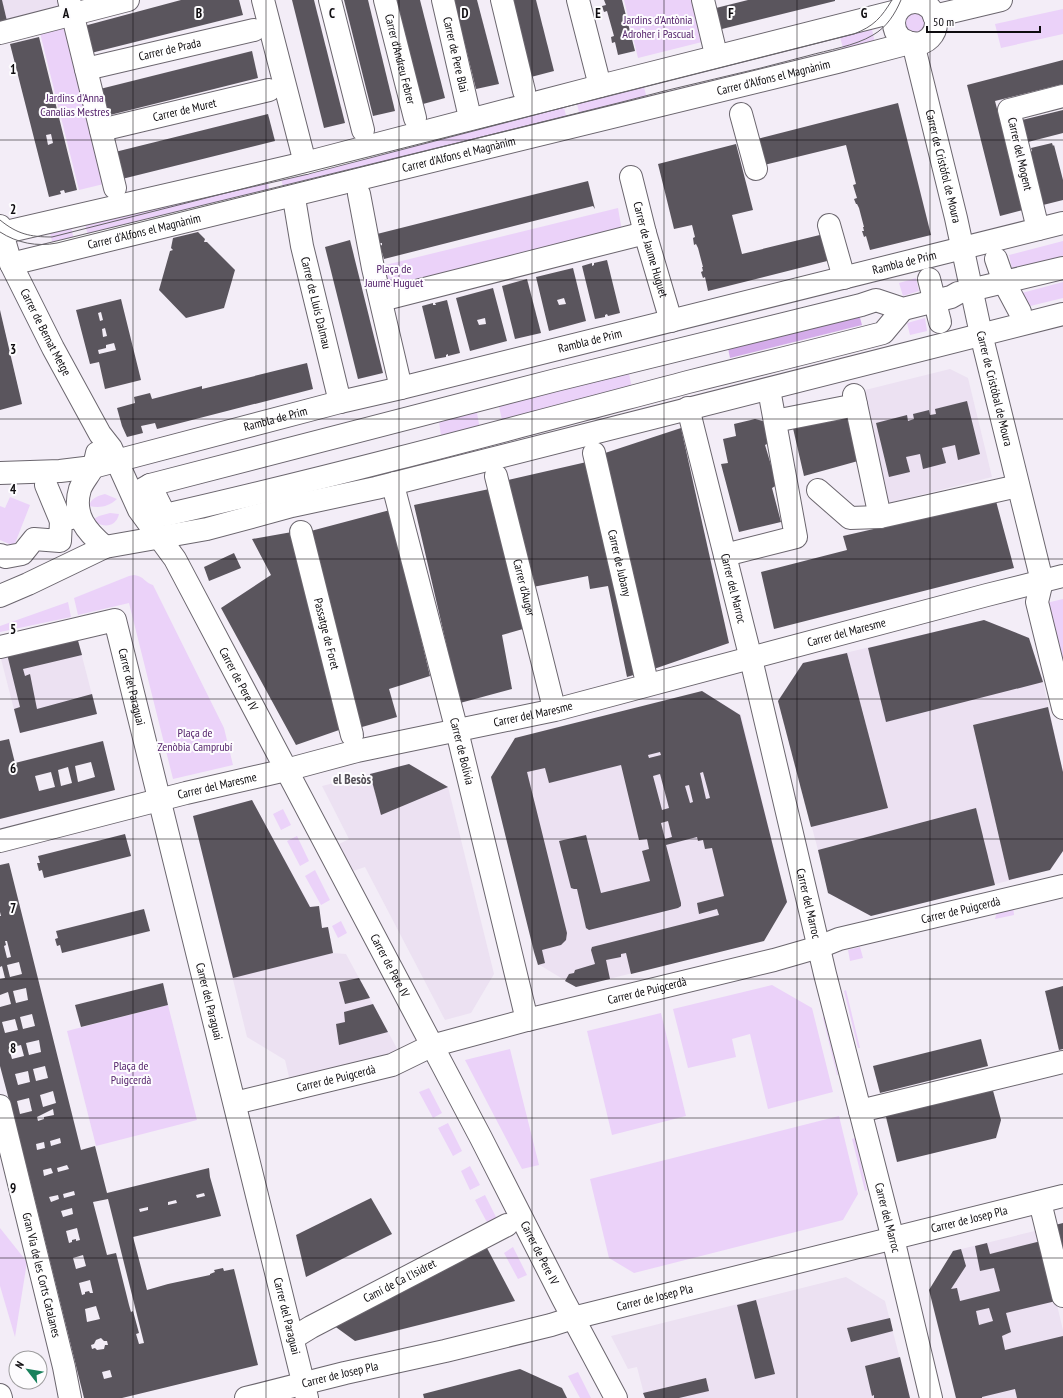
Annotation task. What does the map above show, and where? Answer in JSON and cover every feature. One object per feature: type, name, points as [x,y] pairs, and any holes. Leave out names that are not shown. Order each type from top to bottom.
[{"type":"street","points":[[0,33],[71,7],[128,0]]},
{"type":"street","points":[[263,0],[305,163]]},
{"type":"street","points":[[330,0],[363,130]]},
{"type":"street","name":"Carrer d'Andreu Febrer","points":[[385,0],[415,118]]},
{"type":"street","name":"Carrer de Pere Blai","points":[[443,0],[468,109]]},
{"type":"street","points":[[502,0],[524,91]]},
{"type":"street","points":[[578,0],[600,86]]},
{"type":"street","points":[[703,0],[714,46]]},
{"type":"street","points":[[1,230],[305,163],[897,7],[908,2],[925,6],[1000,0]]},
{"type":"street","points":[[897,7],[894,18],[896,32],[900,38],[909,42],[919,43],[931,36],[934,30],[935,23],[925,6]]},
{"type":"street","points":[[71,7],[115,188]]},
{"type":"street","name":"Carrer de Prada","points":[[86,69],[254,30]]},
{"type":"street","name":"Carrer de Cristòfol de Moura","points":[[909,42],[956,218],[962,248],[959,295]]},
{"type":"street","name":"Carrer d'Alfons el Magnànim","points":[[11,264],[785,75],[909,42]]},
{"type":"street","name":"Carrer de Muret","points":[[100,130],[269,90]]},
{"type":"street","name":"Carrer del Mogent","points":[[1038,229],[1010,110],[1063,96]]},
{"type":"street","points":[[741,114],[756,168]]},
{"type":"street","name":"Carrer de Jaume Huguet","points":[[631,177],[645,233],[671,321]]},
{"type":"street","points":[[359,194],[373,268],[401,388]]},
{"type":"street","name":"Carrer de Lluís Dalmau","points":[[295,204],[302,246],[340,402]]},
{"type":"street","name":"Rambla de Prim","points":[[0,473],[60,471],[93,467],[340,402],[1063,223]]},
{"type":"street","points":[[829,225],[844,278]]},
{"type":"street","name":"Carrer de Bernat Metge","points":[[1,230],[11,264],[53,348],[100,434],[111,448],[117,461]]},
{"type":"street","points":[[381,300],[645,233]]},
{"type":"street","points":[[996,259],[1004,282],[1020,312]]},
{"type":"street","points":[[151,482],[876,300],[903,309],[1063,268]]},
{"type":"street","name":"Rambla de Prim","points":[[929,279],[959,295],[940,322]]},
{"type":"street","name":"Carrer de Cristóbal de Moura","points":[[959,295],[980,334],[1042,581],[1037,602],[1063,708]]},
{"type":"street","points":[[151,482],[165,515],[205,506],[439,448],[883,333],[903,309]]},
{"type":"street","points":[[0,596],[105,547],[167,533],[207,529],[292,506],[395,483],[1063,314]]},
{"type":"street","points":[[725,555],[796,537],[770,395]]},
{"type":"street","points":[[785,419],[855,400],[880,517]]},
{"type":"street","name":"Carrer del Marroc","points":[[688,408],[751,659],[819,947],[893,1239],[931,1398]]},
{"type":"street","points":[[100,434],[93,467],[85,478],[80,490],[78,507],[85,526],[105,547]]},
{"type":"street","name":"Carrer de Jubany","points":[[594,453],[645,674]]},
{"type":"street","points":[[117,461],[136,506],[167,533]]},
{"type":"street","name":"Carrer d'Auger","points":[[496,476],[552,700]]},
{"type":"street","points":[[151,482],[159,519],[166,527],[167,533]]},
{"type":"street","name":"Carrer de Bolívia","points":[[395,483],[394,489],[457,731],[527,1020]]},
{"type":"street","points":[[0,555],[6,557],[22,554],[34,539],[60,541],[66,519],[46,485]]},
{"type":"street","points":[[818,490],[850,518],[880,517],[1018,486]]},
{"type":"street","name":"Passatge de Foret","points":[[301,532],[352,735]]},
{"type":"street","name":"Carrer de Pere IV","points":[[167,533],[175,559],[431,1046],[481,1138],[573,1318],[616,1398]]},
{"type":"street","name":"Carrer del Maresme","points":[[0,840],[286,770],[356,751],[555,710],[1063,576]]},
{"type":"street","name":"Carrer del Paraguai","points":[[0,647],[116,620],[305,1391]]},
{"type":"street","name":"Carrer de Puigcerdà","points":[[234,1103],[392,1065],[431,1046],[527,1020],[766,962],[819,947],[839,939],[1063,886]]},
{"type":"street","points":[[860,1111],[1063,1062]]},
{"type":"street","name":"Gran Via de les Corts Catalanes","points":[[0,1106],[64,1367],[70,1398]]},
{"type":"street","name":"Carrer de Josep Pla","points":[[246,1398],[305,1391],[573,1318],[1063,1196]]},
{"type":"street","points":[[1040,1202],[1063,1296]]},
{"type":"street","name":"Camí de Ca l'Isidret","points":[[292,1338],[507,1225]]},
{"type":"shaded area","points":[[0,0],[62,0],[63,6],[0,24]]},
{"type":"shaded area","points":[[859,314],[862,325],[730,358],[728,348]]},
{"type":"shaded area","points":[[950,369],[968,378],[992,477],[889,503],[861,391]]},
{"type":"shaded area","points":[[984,620],[1029,638],[1043,682],[1063,772],[1063,851],[1050,870],[871,916],[828,893],[778,701],[803,663]]},
{"type":"shaded area","points":[[77,637],[97,714],[20,733],[0,655]]},
{"type":"shaded area","points":[[702,691],[741,715],[787,902],[763,941],[576,987],[538,964],[491,777]]},
{"type":"shaded area","points":[[409,764],[448,787],[494,974],[471,1013],[445,1020],[365,867],[353,871],[339,844],[349,839],[322,786]]},
{"type":"shaded area","points":[[252,800],[322,928],[328,927],[333,953],[346,954],[400,1054],[290,1081],[285,1060],[247,1037],[193,816]]},
{"type":"shaded area","points":[[1039,1230],[1063,1330],[1063,1398],[956,1398],[931,1294],[953,1251]]},
{"type":"shaded area","points":[[846,1277],[885,1301],[910,1398],[645,1398],[637,1367],[628,1369],[611,1336]]},
{"type":"green space","name":"Jardins d'Antònia Adroher i Pascual","points":[[624,0],[699,0],[710,40],[638,58]]},
{"type":"green space","points":[[1063,9],[1063,34],[1001,48],[995,24]]},
{"type":"green space","points":[[914,11],[922,14],[925,22],[922,30],[914,33],[906,30],[903,22],[906,14]]},
{"type":"green space","name":"Jardins d'Anna Canalias Mestres","points":[[72,20],[112,182],[79,190],[39,29]]},
{"type":"green space","points":[[870,21],[876,47],[845,55],[838,30]]},
{"type":"green space","points":[[642,79],[648,103],[580,116],[576,100]]},
{"type":"green space","points":[[563,103],[567,120],[284,191],[280,174]]},
{"type":"green space","points":[[267,178],[270,194],[89,240],[85,224]]},
{"type":"green space","name":"Plaça de Jaume Huguet","points":[[618,208],[622,231],[379,292],[373,268]]},
{"type":"green space","points":[[71,227],[75,244],[54,249],[50,233]]},
{"type":"green space","points":[[1063,241],[1063,256],[1012,269],[1009,255]]},
{"type":"green space","points":[[916,278],[919,291],[903,296],[899,283]]},
{"type":"green space","points":[[1063,282],[1063,298],[1022,308],[1018,294]]},
{"type":"green space","points":[[925,318],[927,331],[910,335],[907,323]]},
{"type":"green space","points":[[628,369],[632,388],[502,420],[498,402]]},
{"type":"green space","points":[[476,407],[480,430],[441,436],[438,414]]},
{"type":"green space","points":[[105,494],[117,499],[104,506],[89,506],[93,499]]},
{"type":"green space","points":[[10,497],[30,505],[14,546],[0,540],[0,506],[5,508]]},
{"type":"green space","points":[[110,513],[119,514],[115,522],[112,524],[104,525],[96,523],[92,520],[99,516]]},
{"type":"green space","name":"Plaça de Zenòbia Camprubí","points":[[134,575],[153,585],[224,728],[233,765],[173,779],[129,603],[78,615],[74,598]]},
{"type":"green space","points":[[1063,599],[1063,691],[1042,604]]},
{"type":"green space","points":[[68,602],[71,617],[0,632],[0,626]]},
{"type":"green space","points":[[283,809],[291,825],[281,830],[273,814]]},
{"type":"green space","points":[[297,836],[309,861],[300,866],[287,841]]},
{"type":"green space","points":[[315,870],[330,900],[321,905],[305,876]]},
{"type":"green space","points":[[1013,904],[1014,915],[995,919],[998,908]]},
{"type":"green space","points":[[341,921],[347,933],[338,938],[332,926]]},
{"type":"green space","points":[[860,947],[863,958],[850,961],[848,950]]},
{"type":"green space","points":[[772,985],[812,1008],[833,1092],[768,1109],[750,1034],[732,1039],[736,1057],[688,1068],[673,1009]]},
{"type":"green space","points":[[846,990],[860,1048],[858,1048],[844,991]]},
{"type":"green space","name":"Plaça de Puigcerdà","points":[[168,1005],[197,1120],[96,1146],[67,1031]]},
{"type":"green space","points":[[661,1013],[686,1116],[612,1135],[587,1031]]},
{"type":"green space","points":[[824,1017],[838,1075],[823,1018]]},
{"type":"green space","points":[[510,1049],[539,1165],[522,1169],[465,1060]]},
{"type":"green space","points":[[429,1088],[442,1113],[433,1118],[419,1092]]},
{"type":"green space","points":[[839,1116],[858,1194],[843,1220],[634,1273],[609,1258],[590,1179]]},
{"type":"green space","points":[[448,1123],[462,1151],[453,1156],[438,1128]]},
{"type":"green space","points":[[855,1138],[867,1190],[865,1191],[852,1139]]},
{"type":"green space","points":[[470,1166],[480,1185],[470,1190],[461,1171]]},
{"type":"green space","points":[[485,1195],[498,1221],[489,1226],[475,1200]]},
{"type":"green space","points":[[0,1228],[27,1262],[15,1337],[0,1286]]},
{"type":"green space","points":[[513,1247],[527,1275],[518,1279],[504,1253]]},
{"type":"green space","points":[[578,1372],[591,1398],[580,1398],[568,1376]]},
{"type":"building","points":[[0,0],[2,0],[7,21],[0,22]]},
{"type":"building","points":[[181,0],[239,0],[243,15],[91,53],[84,26]]},
{"type":"building","points":[[292,0],[314,0],[345,123],[324,128]]},
{"type":"building","points":[[344,0],[368,0],[395,111],[373,116]]},
{"type":"building","points":[[396,0],[420,0],[445,98],[423,104]]},
{"type":"building","points":[[454,0],[477,0],[499,84],[476,89]]},
{"type":"building","points":[[512,0],[536,0],[554,71],[531,77]]},
{"type":"building","points":[[604,0],[622,0],[635,51],[618,55],[615,42],[612,43],[611,37],[614,36],[607,11],[604,12],[602,6],[606,5]]},
{"type":"building","points":[[748,0],[835,1],[718,30],[712,9]]},
{"type":"building","points":[[39,37],[77,190],[65,193],[64,190],[60,191],[61,194],[49,197],[10,44]],"holes":[[[51,134],[53,143],[48,145],[46,135]]]},
{"type":"building","points":[[252,51],[258,78],[106,116],[100,89]]},
{"type":"building","points":[[1063,60],[1063,84],[995,101],[1023,210],[1000,216],[967,85]]},
{"type":"building","points":[[898,103],[931,235],[870,250],[866,236],[864,237],[862,231],[864,231],[864,227],[859,208],[854,199],[857,198],[853,185],[856,184],[846,145],[760,166],[753,140]]},
{"type":"building","points":[[1063,110],[1063,133],[1028,142],[1022,120]]},
{"type":"building","points":[[268,114],[275,141],[122,179],[115,152]]},
{"type":"building","points":[[1052,143],[1053,146],[1054,145],[1063,180],[1063,200],[1043,205],[1030,152],[1032,151],[1031,148]]},
{"type":"building","points":[[736,144],[753,210],[732,215],[742,254],[828,233],[835,259],[708,291],[705,277],[703,278],[701,272],[703,271],[703,267],[698,248],[696,244],[694,245],[693,238],[695,237],[692,225],[674,229],[658,164]]},
{"type":"building","points":[[588,181],[595,209],[593,206],[384,259],[380,246],[382,243],[380,243],[377,234]]},
{"type":"building","points":[[198,232],[205,239],[204,242],[207,242],[235,270],[224,308],[186,318],[159,290],[170,251],[173,250],[171,248],[173,238]]},
{"type":"building","points":[[350,240],[383,373],[358,379],[325,247]]},
{"type":"building","points":[[607,260],[620,313],[608,316],[607,314],[605,317],[595,319],[582,266],[592,263],[592,266],[594,263]]},
{"type":"building","points":[[573,268],[586,321],[549,331],[536,277]],"holes":[[[564,298],[566,304],[559,305],[557,300]]]},
{"type":"building","points":[[527,279],[541,333],[515,339],[502,286]]},
{"type":"building","points":[[493,288],[507,341],[470,351],[456,298]],"holes":[[[485,318],[486,324],[479,325],[477,320]]]},
{"type":"building","points":[[121,299],[141,380],[105,389],[99,362],[90,364],[76,310]],"holes":[[[101,312],[103,320],[100,321],[98,313]],[[105,328],[107,336],[103,337],[102,329]],[[114,343],[116,350],[99,354],[98,350],[106,348],[106,345]]]},
{"type":"building","points":[[447,300],[460,353],[448,356],[448,354],[446,357],[435,359],[422,306],[433,303],[433,305],[436,305],[435,303]]},
{"type":"building","points":[[0,310],[22,404],[0,410]]},
{"type":"building","points":[[307,363],[313,389],[157,429],[155,423],[141,426],[143,433],[127,437],[122,426],[117,408],[135,403],[134,397],[150,393],[152,399],[202,386],[202,389]]},
{"type":"building","points":[[967,401],[980,454],[958,460],[955,445],[942,448],[946,463],[923,469],[920,454],[906,457],[910,472],[889,477],[876,423],[907,415],[908,421],[914,419],[913,414],[929,410],[930,415],[936,414],[935,409]]},
{"type":"building","points":[[846,410],[858,461],[804,476],[792,424]]},
{"type":"building","points":[[755,419],[763,421],[766,425],[771,442],[765,445],[777,485],[772,488],[781,522],[739,532],[721,464],[728,463],[723,439],[736,436],[734,424]]},
{"type":"building","points":[[681,428],[729,643],[651,670],[602,454]]},
{"type":"building","points":[[591,461],[640,673],[627,677],[608,586],[590,589],[588,576],[533,587],[508,480]]},
{"type":"building","points":[[494,488],[530,627],[502,635],[512,689],[460,703],[414,505]]},
{"type":"building","points":[[996,501],[1014,568],[774,629],[761,572],[847,550],[843,536]]},
{"type":"building","points":[[390,510],[430,676],[389,689],[397,717],[355,729],[307,532]]},
{"type":"building","points":[[292,532],[342,729],[296,745],[221,608],[271,575],[252,539]]},
{"type":"building","points":[[234,553],[241,568],[209,581],[204,567]]},
{"type":"building","points":[[984,620],[1029,638],[1043,682],[886,722],[868,648]]},
{"type":"building","points":[[77,637],[82,655],[23,669],[25,676],[30,674],[37,709],[92,694],[97,714],[20,733],[14,709],[20,707],[7,654]]},
{"type":"building","points":[[847,653],[888,808],[811,827],[778,701],[803,663]]},
{"type":"building","points":[[702,691],[740,715],[787,902],[764,941],[631,974],[626,953],[621,954],[621,957],[606,960],[610,979],[576,987],[565,981],[569,974],[574,973],[575,970],[595,964],[591,950],[592,947],[719,915],[717,909],[699,914],[697,903],[724,896],[712,848],[705,849],[703,840],[698,841],[697,837],[666,845],[681,906],[589,930],[586,928],[577,889],[571,888],[559,841],[586,835],[601,893],[650,881],[642,851],[649,849],[647,839],[639,840],[621,765],[549,783],[545,768],[527,772],[567,933],[566,940],[561,945],[542,950],[545,963],[538,965],[491,777],[515,738]],"holes":[[[660,752],[661,755],[649,758],[648,755]],[[703,772],[710,798],[706,799],[700,773]],[[660,774],[669,808],[662,810],[653,776]],[[689,785],[693,802],[690,803],[685,786]],[[668,821],[672,837],[665,839],[661,823]]]},
{"type":"building","points":[[1048,707],[1063,772],[1063,851],[1050,870],[1009,880],[973,725]]},
{"type":"building","points":[[9,739],[15,763],[103,741],[115,790],[0,819],[0,741]],"holes":[[[91,762],[95,777],[78,782],[75,766]],[[68,767],[72,783],[61,786],[58,770]],[[51,772],[55,787],[39,791],[35,776]]]},
{"type":"building","points":[[409,764],[448,787],[381,815],[370,774]]},
{"type":"building","points":[[252,800],[310,907],[319,906],[322,928],[328,927],[333,953],[233,978],[193,816]]},
{"type":"building","points":[[976,808],[995,885],[871,916],[828,893],[818,850]]},
{"type":"building","points":[[125,834],[131,856],[44,878],[42,870],[39,871],[37,863],[40,863],[38,856]]},
{"type":"building","points":[[9,863],[81,1150],[95,1146],[107,1193],[209,1168],[210,1177],[221,1216],[133,1237],[147,1290],[210,1275],[215,1272],[214,1270],[223,1268],[224,1271],[234,1269],[258,1365],[122,1398],[84,1398],[0,1066],[0,1007],[11,1004],[8,992],[0,995],[0,979],[5,978],[2,966],[0,967],[0,865]],"holes":[[[5,941],[7,941],[11,957],[7,958],[4,946],[6,945]],[[19,962],[22,974],[10,977],[7,965]],[[26,988],[28,1000],[16,1003],[13,991]],[[32,1014],[35,1026],[23,1029],[20,1017]],[[15,1019],[18,1030],[5,1033],[2,1022]],[[39,1040],[41,1052],[29,1055],[26,1043]],[[21,1045],[24,1056],[12,1059],[9,1048]],[[45,1066],[48,1078],[36,1081],[33,1069]],[[28,1071],[30,1082],[18,1085],[15,1074]],[[53,1091],[56,1103],[43,1107],[40,1095]],[[29,1098],[32,1111],[20,1114],[17,1101]],[[53,1109],[54,1115],[44,1117],[44,1119],[38,1121],[37,1117]],[[60,1138],[61,1143],[51,1146],[50,1141]],[[44,1142],[45,1148],[37,1150],[36,1144]],[[67,1165],[69,1169],[58,1172],[57,1168]],[[51,1168],[53,1173],[44,1176],[43,1170]],[[74,1191],[75,1195],[64,1198],[63,1194]],[[204,1193],[205,1196],[197,1198],[196,1195]],[[58,1195],[59,1199],[51,1202],[49,1197]],[[108,1199],[144,1343],[139,1344],[136,1334],[139,1333],[133,1311],[131,1312],[116,1253],[107,1255],[93,1202]],[[176,1200],[177,1203],[168,1205],[168,1202]],[[148,1207],[148,1210],[140,1212],[139,1209]],[[72,1208],[73,1214],[63,1217],[61,1211]],[[77,1228],[80,1240],[72,1240],[72,1242],[69,1243],[66,1231]],[[83,1255],[86,1266],[76,1269],[73,1258]],[[90,1280],[93,1293],[90,1293],[89,1291],[85,1292],[85,1294],[82,1295],[79,1283]],[[96,1306],[100,1319],[87,1322],[85,1309]],[[101,1338],[104,1341],[107,1341],[108,1345],[105,1345],[104,1349],[92,1349],[91,1345],[94,1344],[96,1340]],[[110,1370],[112,1377],[104,1379],[102,1372]]]},
{"type":"building","points":[[144,909],[150,931],[62,953],[60,945],[57,946],[55,939],[58,938],[56,931]]},
{"type":"building","points":[[359,978],[370,998],[345,1004],[339,982]]},
{"type":"building","points":[[163,983],[168,1005],[81,1027],[75,1005]]},
{"type":"building","points":[[1063,986],[1063,1049],[1059,1050],[1045,991]]},
{"type":"building","points":[[373,1004],[388,1032],[339,1045],[336,1024],[345,1022],[344,1012]]},
{"type":"building","points":[[981,1039],[988,1066],[880,1093],[873,1066]]},
{"type":"building","points":[[992,1087],[1001,1120],[996,1138],[897,1162],[885,1113]]},
{"type":"building","points":[[371,1198],[392,1234],[306,1277],[296,1235]]},
{"type":"building","points":[[1063,1223],[1063,1246],[1060,1247],[1055,1225]]},
{"type":"building","points":[[1041,1241],[1056,1301],[1006,1313],[1011,1332],[1002,1336],[1005,1350],[1063,1336],[1063,1398],[1017,1398],[1015,1389],[982,1398],[956,1398],[929,1290],[953,1251],[961,1249],[966,1266],[951,1289],[957,1288],[960,1301],[1000,1291],[994,1268],[980,1271],[975,1246],[987,1243],[990,1254]],"holes":[[[989,1308],[993,1321],[979,1325],[976,1311]]]},
{"type":"building","points":[[487,1248],[515,1301],[355,1341],[333,1325]]},
{"type":"building","points":[[756,1300],[775,1374],[755,1379],[737,1305]]},
{"type":"building","points":[[890,1318],[893,1331],[851,1342],[847,1328]]},
{"type":"building","points":[[900,1357],[910,1398],[874,1398],[874,1395],[872,1396],[865,1366]]},
{"type":"building","points":[[520,1369],[562,1388],[567,1398],[424,1398],[423,1394]]},
{"type":"building","points":[[706,1378],[709,1391],[679,1398],[645,1398],[643,1393]]},
{"type":"tram line","points":[[0,220],[12,229],[24,234],[52,237],[854,34],[867,28],[876,21],[892,0]]},
{"type":"tram line","points":[[0,232],[13,239],[27,243],[42,245],[57,243],[784,62],[866,39],[878,32],[886,24],[901,0]]},
{"type":"district","name":"el Besòs","points":[[352,779]]}]
